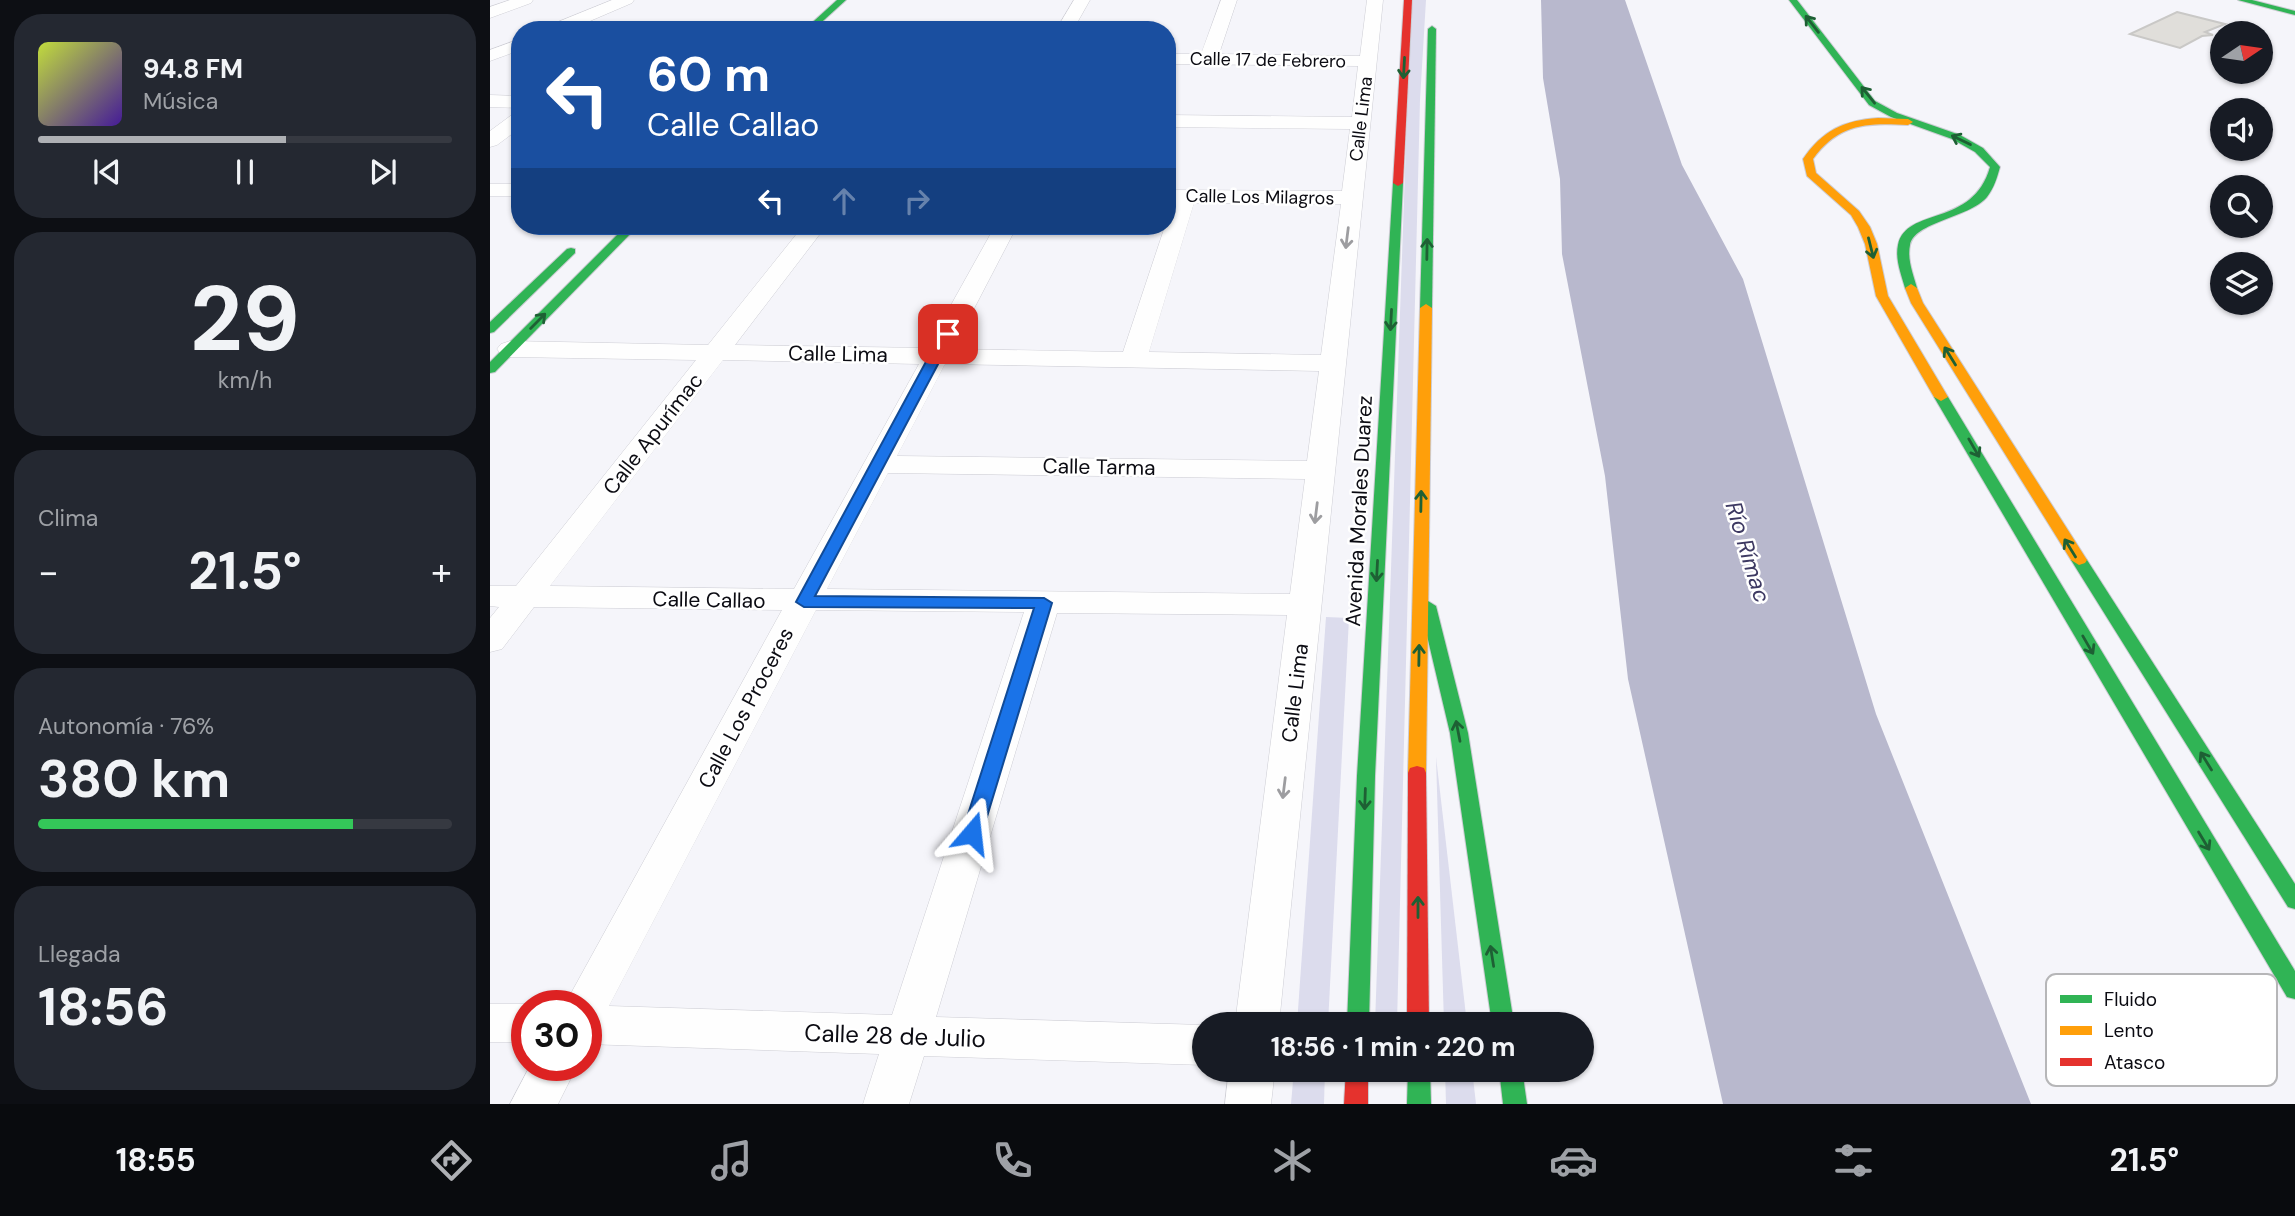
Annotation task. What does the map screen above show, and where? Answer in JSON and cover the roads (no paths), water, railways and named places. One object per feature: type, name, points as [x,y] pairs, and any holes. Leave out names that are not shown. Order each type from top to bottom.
[{"type":"main road","points":[[818,21],[842,0]]},
{"type":"main road","name":"Avenida Morales Duarez","points":[[1358,1012],[1366,776],[1408,0]]},
{"type":"main road","points":[[2242,0],[2295,13]]},
{"type":"main road","points":[[1787,10],[1872,103],[1894,115],[1970,144],[1995,167],[1994,179],[1984,198],[1923,223],[1911,231],[1905,240],[1903,256],[1917,303],[2295,901]]},
{"type":"main road","points":[[1418,1012],[1417,776],[1432,14]]},
{"type":"main road","points":[[1847,104],[1846,116],[1836,129],[1818,141],[1808,159],[1811,174],[1833,193],[1864,227],[1871,244],[1882,296],[2158,764],[2295,990]]},
{"type":"main road","points":[[1836,129],[1871,121],[1919,124]]},
{"type":"main road","points":[[1833,193],[1869,206]]},
{"type":"main road","points":[[1906,212],[1958,210]]},
{"type":"main road","points":[[490,329],[588,235]]},
{"type":"main road","points":[[490,369],[623,235]]},
{"type":"main road","points":[[1420,569],[1458,733],[1501,1012]]},
{"type":"main road","points":[[1356,1104],[1357,1082]]},
{"type":"main road","points":[[1419,1082],[1419,1104]]},
{"type":"main road","points":[[1512,1082],[1515,1104]]},
{"type":"street","points":[[490,13],[525,0]]},
{"type":"street","points":[[576,21],[626,0]]},
{"type":"street","points":[[1069,21],[1082,0]]},
{"type":"street","points":[[1208,60],[1229,0]]},
{"type":"street","name":"Calle Lima","points":[[1258,1012],[1375,0]]},
{"type":"street","points":[[491,50],[511,46]]},
{"type":"street","points":[[491,50],[511,54]]},
{"type":"street","name":"Calle 17 de Febrero","points":[[1176,59],[1368,61]]},
{"type":"street","points":[[490,101],[511,102]]},
{"type":"street","points":[[1176,121],[1361,123]]},
{"type":"street","points":[[491,139],[511,125]]},
{"type":"street","points":[[490,190],[511,190]]},
{"type":"street","name":"Calle Los Milagros","points":[[1176,197],[1352,198]]},
{"type":"street","name":"Calle Apurímac","points":[[490,641],[808,235]]},
{"type":"street","name":"Calle Los Proceres","points":[[595,990],[1001,235]]},
{"type":"street","points":[[1134,359],[1166,235]]},
{"type":"street","name":"Calle Lima","points":[[510,349],[1333,363]]},
{"type":"street","name":"Calle Tarma","points":[[878,464],[1321,470]]},
{"type":"street","name":"Calle Callao","points":[[490,596],[804,602],[1305,605]]},
{"type":"street","points":[[886,1104],[1044,603]]},
{"type":"street","points":[[490,1023],[511,1023]]},
{"type":"street","name":"Calle 28 de Julio","points":[[602,1026],[1192,1045]]},
{"type":"street","points":[[533,1104],[546,1081]]},
{"type":"street","points":[[1248,1104],[1251,1082]]},
{"type":"water","name":"Río Rímac","points":[[1541,0],[1625,0],[1682,165],[1743,279],[1876,714],[2031,1104],[1723,1104],[1628,679],[1605,476],[1562,254],[1560,179],[1543,78]]}]
